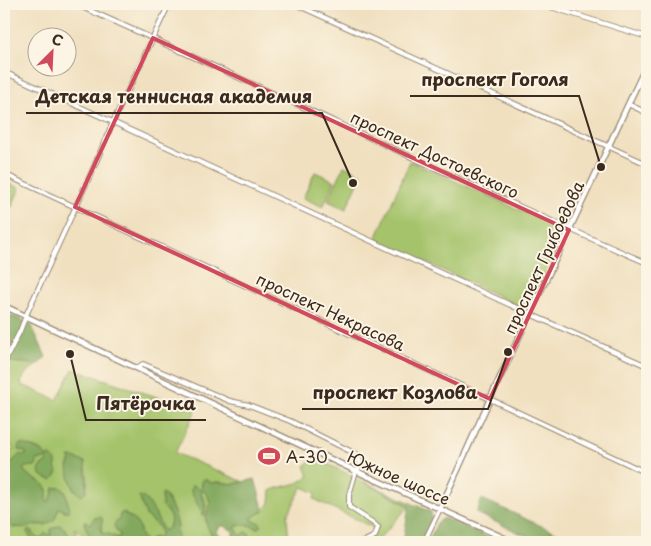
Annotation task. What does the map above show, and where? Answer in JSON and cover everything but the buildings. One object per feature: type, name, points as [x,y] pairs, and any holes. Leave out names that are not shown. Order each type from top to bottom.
[{"type":"street","name":"проспект Достоевского","points":[[75,4],[153,38],[569,230],[647,263]]},
{"type":"street","points":[[4,363],[113,122],[169,4]]},
{"type":"street","points":[[295,4],[647,164]]},
{"type":"street","points":[[541,4],[647,37]]},
{"type":"street","name":"проспект Грибоедова","points":[[424,542],[647,64]]},
{"type":"street","points":[[4,72],[647,366]]},
{"type":"street","points":[[628,104],[647,113]]},
{"type":"street","name":"проспект Некрасова","points":[[4,174],[647,473]]},
{"type":"street","name":"Южное шоссе","points":[[4,306],[357,472],[513,542]]},
{"type":"street","points":[[137,368],[143,364],[230,401],[249,405],[290,421],[358,455],[360,462],[349,496],[348,507],[378,527],[375,536],[363,542]]},
{"type":"street","points":[[642,470],[647,459]]},
{"type":"highlighted area","points":[[153,38],[569,230],[490,399],[75,207]]},
{"type":"green space","points":[[410,161],[565,230],[528,310],[376,239]]},
{"type":"green space","points":[[344,166],[362,174],[346,209],[328,201]]},
{"type":"green space","points":[[315,172],[335,181],[323,207],[303,198]]},
{"type":"green space","points":[[4,181],[20,188],[11,208],[4,204]]},
{"type":"green space","points":[[4,312],[31,324],[46,357],[37,365],[4,362]]},
{"type":"green space","points":[[4,362],[37,365],[26,373],[21,382],[22,385],[57,400],[73,369],[196,410],[175,453],[244,482],[234,484],[218,482],[201,484],[200,490],[197,488],[191,492],[204,516],[205,500],[201,492],[204,491],[208,496],[210,506],[206,515],[206,522],[216,542],[180,542],[175,529],[178,527],[174,514],[164,494],[162,506],[171,521],[168,528],[164,531],[156,517],[156,513],[146,516],[159,527],[161,533],[158,537],[151,539],[151,542],[146,542],[141,536],[139,526],[132,518],[126,515],[119,519],[114,526],[120,535],[118,538],[102,534],[102,520],[90,524],[85,521],[94,542],[88,542],[87,538],[74,528],[80,542],[74,542],[65,529],[40,539],[32,531],[33,541],[35,542],[4,542],[4,512],[13,528],[46,525],[56,517],[59,508],[69,511],[66,492],[47,502],[45,487],[29,476],[23,469],[34,461],[42,460],[42,451],[30,446],[26,455],[20,454],[11,463],[4,464],[4,455],[14,449],[7,441],[4,446]],"holes":[[[74,459],[85,463],[86,491],[74,490],[68,467],[71,460]]]},
{"type":"green space","points":[[20,444],[42,451],[46,456],[46,459],[36,460],[36,466],[23,469],[29,476],[45,487],[47,502],[50,501],[54,488],[61,487],[66,495],[70,508],[69,511],[59,508],[54,520],[46,525],[35,524],[26,528],[13,528],[4,512],[4,464],[11,463],[20,454],[26,455],[26,452],[19,450]]},
{"type":"green space","points":[[48,456],[51,456],[56,461],[55,467],[58,472],[52,480],[42,476],[39,471],[41,466],[47,463]]},
{"type":"green space","points":[[69,457],[85,462],[87,481],[86,491],[82,496],[70,480],[68,469],[71,460]]},
{"type":"green space","points":[[311,457],[409,506],[376,542],[355,542],[372,535],[374,528],[314,499],[316,493],[302,487],[287,517],[289,542],[249,542],[250,540],[240,536],[235,527],[247,525],[258,528],[252,518],[263,512],[270,503],[271,490],[298,483],[309,476],[305,466]]},
{"type":"green space","points":[[205,479],[211,483],[234,484],[255,479],[264,512],[252,518],[253,521],[260,523],[261,526],[258,528],[249,525],[238,525],[235,527],[240,536],[246,532],[249,533],[249,542],[230,542],[233,531],[220,526],[217,532],[225,542],[216,542],[206,522],[206,515],[210,506],[208,496],[204,491],[201,492],[205,503],[204,516],[191,492],[192,485],[200,490],[202,481]]},
{"type":"green space","points":[[360,480],[431,512],[432,520],[422,542],[403,542],[409,506]]},
{"type":"green space","points":[[162,493],[169,502],[174,514],[180,542],[151,542],[150,539],[158,537],[161,533],[159,527],[146,516],[139,496],[143,497],[150,504],[164,531],[168,528],[171,521],[162,506]]},
{"type":"green space","points":[[482,499],[577,542],[539,542],[476,513]]},
{"type":"green space","points":[[124,512],[139,526],[141,536],[146,542],[92,541],[84,521],[90,524],[94,518],[100,517],[103,519],[102,533],[118,538],[120,535],[114,526],[120,514]]},
{"type":"green space","points":[[444,518],[499,542],[428,542],[437,523]]},
{"type":"green space","points":[[60,525],[74,542],[35,542],[27,532],[29,529],[31,530],[37,538],[41,539],[45,533],[51,535],[51,529]]},
{"type":"waterway","points":[[488,540],[493,542]]},
{"type":"place","name":"проспект Гоголя","points":[[601,167]]},
{"type":"place","name":"Детская теннисная академия","points":[[353,183]]},
{"type":"place","name":"проспект Козлова","points":[[508,352]]},
{"type":"place","name":"Пятёрочка","points":[[70,354]]},
{"type":"place","name":"А-30","points":[[269,456]]}]
